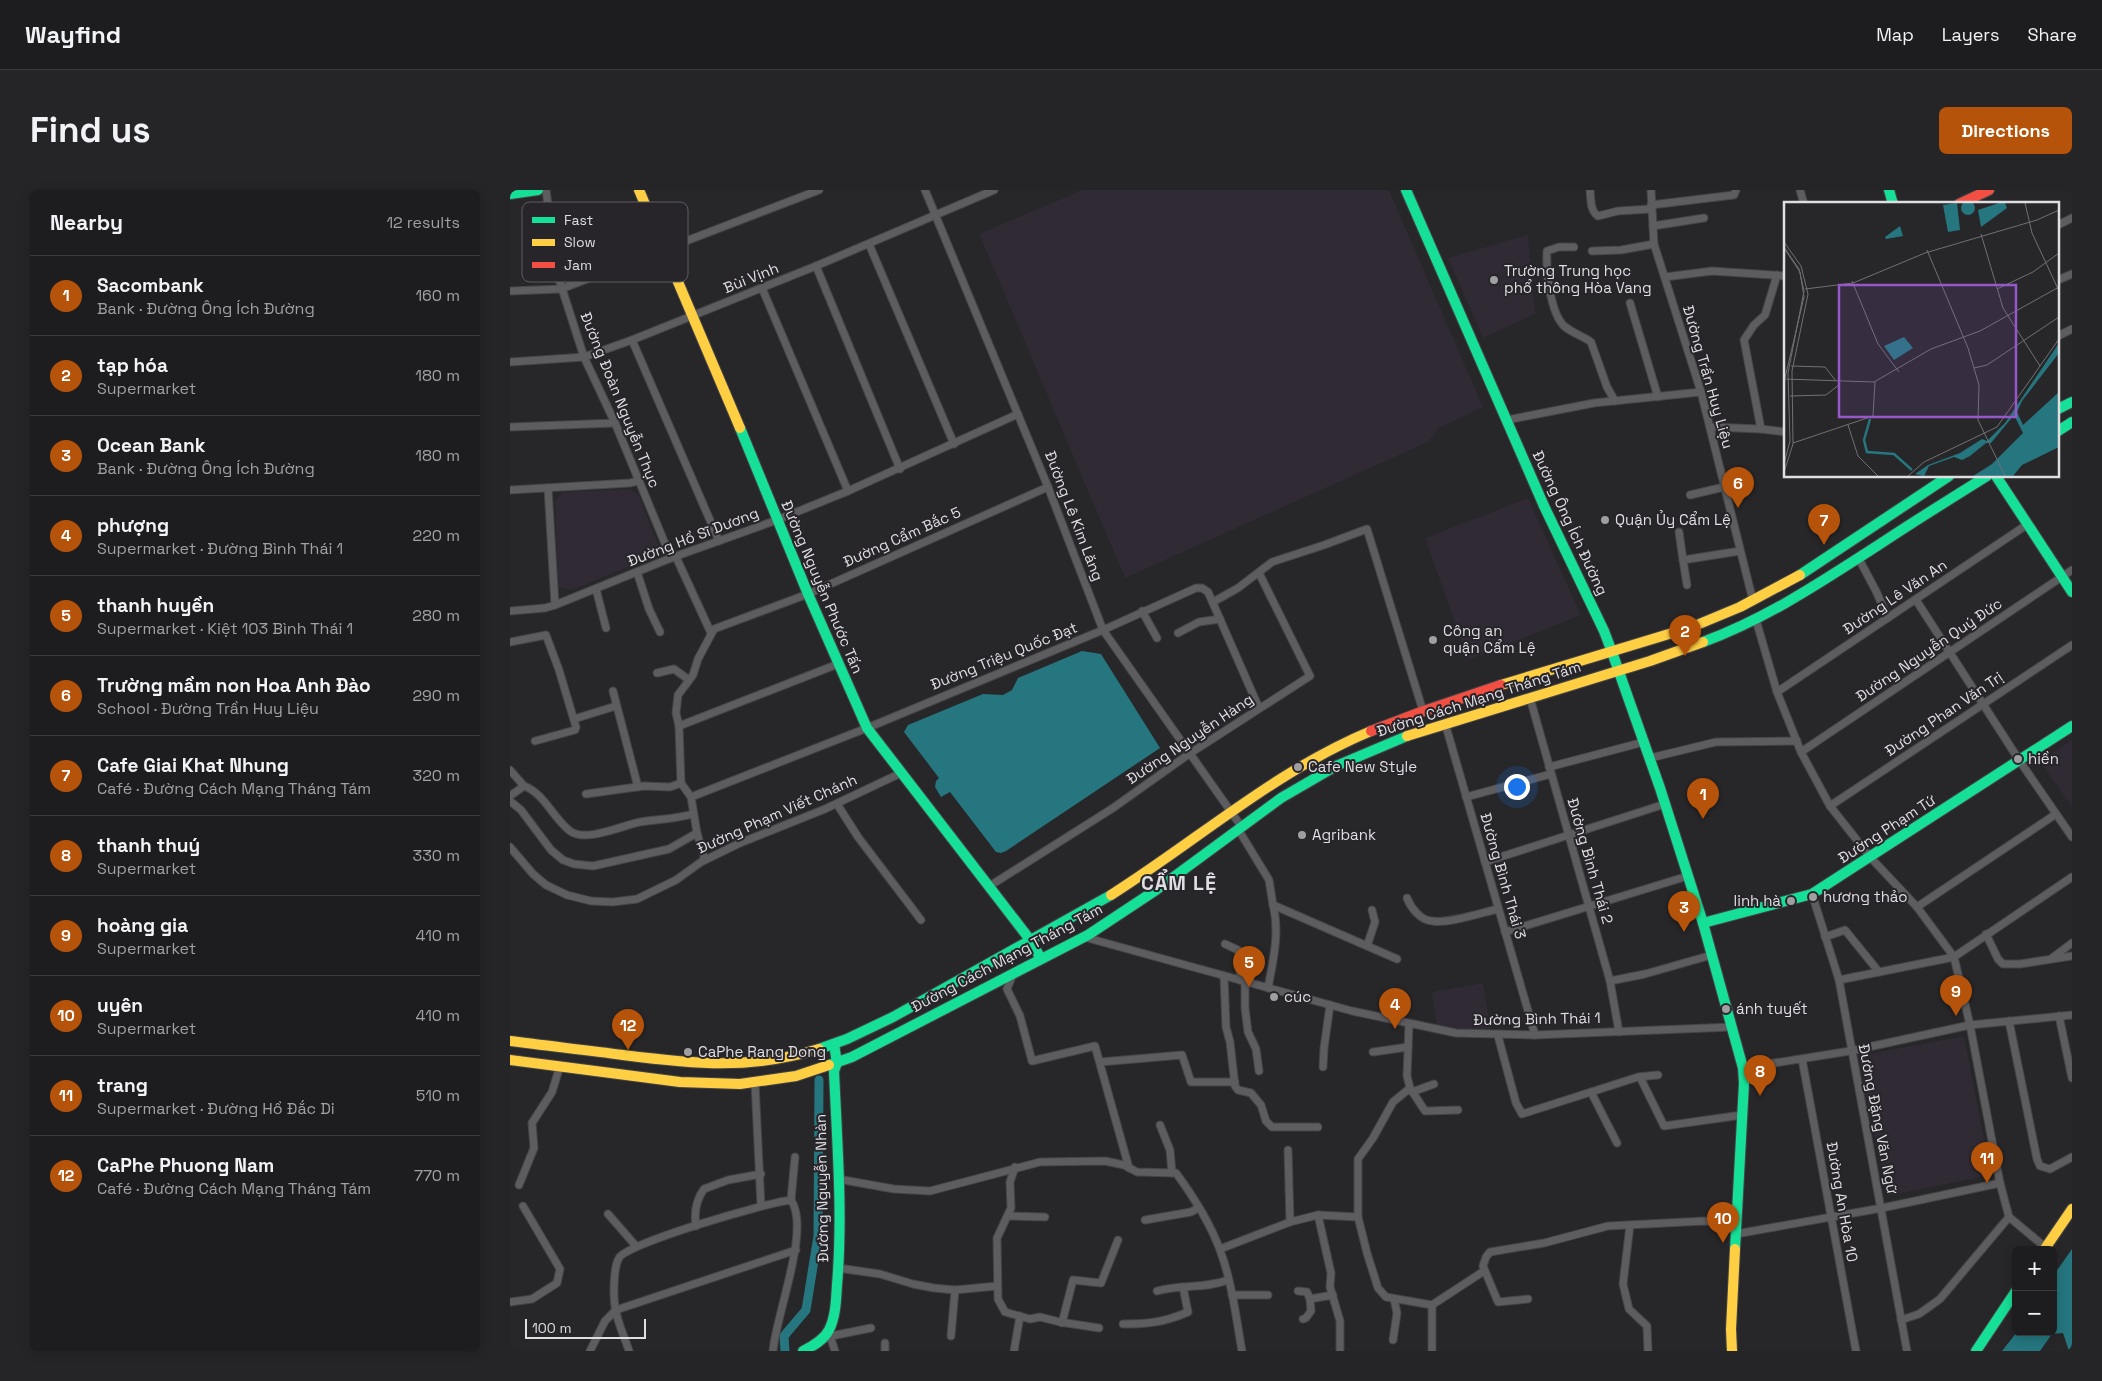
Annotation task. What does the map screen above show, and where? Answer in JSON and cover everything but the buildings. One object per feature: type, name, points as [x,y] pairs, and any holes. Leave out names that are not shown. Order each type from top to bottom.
[{"type":"main road","points":[[510,194],[538,190]]},
{"type":"main road","name":"Đường Nguyễn Phước Tấn","points":[[639,190],[644,202]]},
{"type":"main road","name":"Đường Ông Ích Đường","points":[[1406,190],[1544,506],[1604,631],[1665,804],[1703,923],[1732,1026],[1743,1068],[1730,1329],[1732,1351]]},
{"type":"main road","points":[[1963,202],[1989,190]]},
{"type":"main road","name":"Đường Nguyễn Phước Tấn","points":[[678,282],[808,594],[867,728],[1031,941],[1041,959]]},
{"type":"main road","points":[[2060,408],[2072,402]]},
{"type":"main road","points":[[2060,430],[2072,422]]},
{"type":"main road","name":"Đường Cách Mạng Tháng Tám","points":[[510,1042],[694,1064],[721,1065],[773,1060],[798,1055],[834,1044],[878,1024],[1090,908],[1137,878],[1282,776],[1324,753],[1378,727],[1423,711],[1687,629],[1753,601],[1849,544],[1946,478]]},
{"type":"main road","name":"Đường Cách Mạng Tháng Tám","points":[[510,1061],[526,1061],[680,1082],[713,1084],[755,1083],[796,1076],[837,1063],[871,1048],[1084,937],[1156,890],[1302,785],[1336,766],[1391,742],[1445,723],[1702,643],[1756,620],[1797,598],[1920,517],[1984,478]]},
{"type":"main road","points":[[1997,478],[2072,592]]},
{"type":"main road","name":"Đường Phạm Tứ","points":[[1703,923],[1812,894],[1871,858],[2072,726]]},
{"type":"main road","name":"Đường Nguyễn Nhàn","points":[[830,1334],[836,1302],[838,1268],[838,1179],[834,1071],[837,1063],[834,1044]]},
{"type":"main road","points":[[2045,1246],[2072,1208]]},
{"type":"main road","points":[[1976,1351],[2012,1297]]},
{"type":"main road","points":[[803,1351],[830,1334]]},
{"type":"street","points":[[688,241],[819,190]]},
{"type":"street","name":"Đường Lê Kim Lăng","points":[[925,190],[937,215],[1048,487],[1103,630],[1230,811],[1268,880],[1276,925],[1276,943],[1268,988]]},
{"type":"street","name":"Bùi Vịnh","points":[[510,362],[584,357],[632,340],[816,266],[994,190]]},
{"type":"street","points":[[1590,190],[1594,213],[1604,216],[1618,211],[1734,195],[1736,190]]},
{"type":"street","name":"Đường Trần Huy Liệu","points":[[1651,190],[1654,244],[1710,427],[1753,601]]},
{"type":"street","points":[[1653,226],[1704,218]]},
{"type":"street","points":[[2060,223],[2072,218]]},
{"type":"street","points":[[869,244],[954,444]]},
{"type":"street","points":[[1592,251],[1621,250],[1654,244]]},
{"type":"street","points":[[1574,247],[1559,247],[1547,251],[1549,282],[1554,310],[1564,326],[1591,342],[1615,401]]},
{"type":"street","points":[[816,266],[900,469]]},
{"type":"street","points":[[1665,277],[1712,271],[1784,276]]},
{"type":"street","points":[[2060,279],[2072,274]]},
{"type":"street","points":[[1761,429],[1744,340],[1754,325],[1765,315],[1778,275]]},
{"type":"street","name":"Đường Đoàn Nguyễn Thục","points":[[560,282],[584,357],[615,423],[638,481],[711,634]]},
{"type":"street","points":[[510,291],[561,289],[579,282]]},
{"type":"street","points":[[762,288],[848,491]]},
{"type":"street","points":[[1630,304],[1658,396]]},
{"type":"street","points":[[2060,335],[2072,329]]},
{"type":"street","points":[[632,340],[719,541]]},
{"type":"street","points":[[1507,420],[1615,401],[1700,392]]},
{"type":"street","name":"Đường Hồ Sĩ Dương","points":[[510,611],[545,608],[555,605],[673,557],[777,520],[900,469],[1018,414]]},
{"type":"street","points":[[510,427],[615,423]]},
{"type":"street","points":[[1710,427],[1784,432]]},
{"type":"street","points":[[510,490],[638,481]]},
{"type":"street","name":"Đường Cẩm Bắc 5","points":[[711,634],[714,629],[808,594],[1048,487]]},
{"type":"street","points":[[1690,495],[1724,487]]},
{"type":"street","points":[[548,488],[555,605]]},
{"type":"street","name":"Đường Lê Văn An","points":[[1777,692],[2028,524]]},
{"type":"street","points":[[1213,602],[1238,588],[1272,562],[1365,529],[1369,530],[1423,711]]},
{"type":"street","points":[[1679,532],[1687,586]]},
{"type":"street","points":[[1683,560],[1740,551]]},
{"type":"street","points":[[1858,559],[1876,591],[1888,618]]},
{"type":"street","name":"Đường Nguyễn Quý Đức","points":[[1801,752],[2072,570]]},
{"type":"street","points":[[637,572],[649,609],[660,632]]},
{"type":"street","name":"Đường Nguyễn Hàng","points":[[988,887],[1114,808],[1189,754],[1310,676],[1259,573]]},
{"type":"street","name":"Đường Triệu Quốc Đạt","points":[[690,798],[867,728],[1103,630],[1196,588],[1202,588],[1208,592],[1259,708]]},
{"type":"street","points":[[596,589],[606,628]]},
{"type":"street","points":[[1916,600],[2019,760],[2072,837]]},
{"type":"street","points":[[1142,611],[1157,638]]},
{"type":"street","points":[[1178,633],[1199,622],[1220,619]]},
{"type":"street","points":[[1756,620],[1777,692],[1801,752],[1830,806],[1871,858],[1917,907],[1954,957],[1970,1025],[2000,1183],[2009,1217],[2042,1246]]},
{"type":"street","points":[[705,860],[697,834],[690,798],[681,783],[679,726],[676,713],[678,696],[689,680],[711,634]]},
{"type":"street","points":[[510,642],[546,635],[574,719],[576,727],[574,730],[535,741]]},
{"type":"street","name":"Đường Phan Văn Trị","points":[[1830,806],[2072,645]]},
{"type":"street","points":[[679,726],[838,664]]},
{"type":"street","points":[[657,673],[674,669],[689,680]]},
{"type":"street","points":[[613,691],[638,787]]},
{"type":"street","name":"Đường Bình Thái 2","points":[[1530,698],[1610,981],[1619,1032]]},
{"type":"street","points":[[574,719],[616,706]]},
{"type":"street","name":"Đường Bình Thái 3","points":[[1445,723],[1535,1036]]},
{"type":"street","points":[[1650,758],[1716,742],[1797,741]]},
{"type":"street","points":[[1466,796],[1644,742]]},
{"type":"street","points":[[510,770],[524,786],[537,794],[565,826],[578,834],[606,833],[640,822],[673,820],[693,814]]},
{"type":"street","name":"Đường Phạm Viết Chánh","points":[[510,847],[533,874],[546,885],[567,895],[591,901],[613,902],[637,899],[676,880],[705,860],[740,843],[837,804],[902,773]]},
{"type":"street","points":[[586,794],[638,787],[670,787],[681,783]]},
{"type":"street","points":[[510,796],[524,786]]},
{"type":"street","points":[[510,801],[521,810],[551,850],[563,860],[574,864],[593,866],[670,849],[697,834]]},
{"type":"street","points":[[837,804],[862,842],[921,920]]},
{"type":"street","points":[[1485,862],[1665,804]]},
{"type":"street","points":[[1917,907],[2056,814]]},
{"type":"street","points":[[1505,932],[1688,876]]},
{"type":"street","points":[[1839,980],[1954,957],[2072,877]]},
{"type":"street","name":"Đường Đặng Văn Ngữ","points":[[1812,894],[1839,980],[1850,1051],[1882,1208],[1907,1351]]},
{"type":"street","points":[[1407,898],[1410,906],[1416,912],[1430,921],[1463,917],[1498,909]]},
{"type":"street","points":[[1273,905],[1397,959]]},
{"type":"street","points":[[1367,946],[1375,922],[1372,910]]},
{"type":"street","points":[[1825,937],[1846,930],[1879,972]]},
{"type":"street","points":[[1986,934],[1998,959],[2003,964],[2020,964],[2072,956]]},
{"type":"street","name":"Đường Bình Thái 1","points":[[1084,937],[1330,1005],[1456,1033],[1535,1036],[1732,1026]]},
{"type":"street","points":[[2052,958],[2072,943]]},
{"type":"street","points":[[1225,944],[1238,950],[1248,1032],[1256,1049],[1259,1071]]},
{"type":"street","points":[[1610,981],[1645,974],[1712,955]]},
{"type":"street","points":[[1013,974],[1007,989],[1020,1016],[1032,1061],[1095,1046],[1129,1168]]},
{"type":"street","points":[[1224,976],[1226,1028],[1238,1090],[1251,1093],[1261,1105],[1266,1122],[1270,1126],[1275,1128],[1318,1126]]},
{"type":"street","points":[[1323,1067],[1330,1005]]},
{"type":"street","points":[[1743,1068],[1850,1051],[1970,1025],[2072,1015]]},
{"type":"street","points":[[2059,1016],[2072,1078]]},
{"type":"street","points":[[2009,1021],[2040,1166],[2050,1169],[2072,1157]]},
{"type":"street","points":[[1409,1024],[1407,1076],[1411,1090],[1425,1111],[1458,1110]]},
{"type":"street","points":[[1498,1036],[1516,1103],[1522,1114],[1591,1092],[1640,1078],[1658,1075]]},
{"type":"street","points":[[1373,1052],[1408,1047]]},
{"type":"street","points":[[1100,1062],[1182,1055],[1188,1077],[1194,1082],[1235,1082]]},
{"type":"street","name":"Đường An Hòa 10","points":[[1802,1059],[1856,1351]]},
{"type":"street","points":[[520,1185],[534,1148],[532,1123],[552,1092],[560,1066]]},
{"type":"street","points":[[1640,1078],[1655,1111],[1666,1127],[1742,1115]]},
{"type":"street","points":[[755,1083],[761,1174],[761,1206]]},
{"type":"street","points":[[1434,1084],[1411,1090],[1392,1102],[1373,1138],[1358,1159],[1358,1217],[1366,1253],[1378,1288],[1386,1297],[1432,1305],[1484,1271]]},
{"type":"street","points":[[1591,1092],[1617,1143]]},
{"type":"street","points":[[1160,1125],[1170,1150],[1174,1173],[1198,1208],[1220,1249],[1232,1295],[1242,1351]]},
{"type":"street","points":[[1288,1150],[1290,1222]]},
{"type":"street","points":[[773,1351],[775,1332],[796,1250],[796,1211],[791,1200],[795,1157]]},
{"type":"street","points":[[838,1179],[894,1189],[930,1191],[1040,1162],[1105,1161],[1137,1172],[1174,1173]]},
{"type":"street","points":[[1016,1167],[1010,1182],[1011,1208],[997,1238],[998,1299],[1005,1312],[1030,1319],[1040,1317],[1062,1323],[1099,1328]]},
{"type":"street","points":[[696,1226],[697,1205],[704,1189],[728,1180],[761,1174]]},
{"type":"street","points":[[1528,1299],[1498,1302],[1483,1266],[1490,1252],[1544,1243],[1608,1226],[1704,1221],[1736,1229],[1830,1217],[2000,1183]]},
{"type":"street","points":[[629,1351],[616,1310],[617,1262],[620,1255],[636,1246],[696,1226],[777,1201],[791,1200]]},
{"type":"street","points":[[510,1302],[532,1299],[557,1283],[560,1269],[523,1206]]},
{"type":"street","points":[[1146,1220],[1191,1212],[1198,1208]]},
{"type":"street","points":[[608,1214],[636,1246]]},
{"type":"street","points":[[1220,1249],[1290,1222],[1318,1215],[1358,1217]]},
{"type":"street","points":[[1318,1215],[1331,1272],[1330,1287],[1340,1321],[1340,1351]]},
{"type":"street","points":[[1008,1216],[1045,1217]]},
{"type":"street","points":[[1902,1320],[1919,1314],[1940,1299],[2009,1217]]},
{"type":"street","points":[[1630,1225],[1623,1284],[1628,1309],[1647,1326],[1648,1351]]},
{"type":"street","points":[[1062,1323],[1073,1280],[1101,1283],[1118,1240]]},
{"type":"street","points":[[590,1351],[606,1321],[616,1310],[796,1250]]},
{"type":"street","points":[[838,1268],[880,1274],[912,1284],[955,1290],[997,1286]]},
{"type":"street","points":[[1157,1291],[1172,1287],[1216,1285],[1228,1280]]},
{"type":"street","points":[[1124,1324],[1166,1321],[1188,1312],[1184,1287]]},
{"type":"street","points":[[951,1336],[955,1290]]},
{"type":"street","points":[[1298,1291],[1307,1292],[1310,1299],[1312,1311],[1303,1319]]},
{"type":"street","points":[[1232,1295],[1268,1295]]},
{"type":"street","points":[[1310,1299],[1333,1295]]},
{"type":"street","points":[[1393,1340],[1396,1313],[1394,1299]]},
{"type":"street","points":[[1432,1305],[1432,1351]]},
{"type":"street","points":[[1014,1351],[1020,1316]]},
{"type":"street","points":[[835,1351],[830,1334],[871,1328]]},
{"type":"street","points":[[885,1343],[885,1351]]},
{"type":"shaded area","points":[[1083,190],[1389,190],[1483,407],[1439,428],[1428,442],[1125,578],[979,234]]},
{"type":"shaded area","name":"Trường Trung học phổ thông Hòa Vang","points":[[1528,235],[1535,314],[1483,338],[1448,258]]},
{"type":"shaded area","points":[[630,489],[638,494],[660,549],[657,555],[572,590],[558,587],[555,501],[563,492]]},
{"type":"shaded area","points":[[1528,498],[1581,615],[1468,660],[1425,538]]},
{"type":"shaded area","points":[[2072,740],[2072,808],[2040,761]]},
{"type":"shaded area","points":[[1483,983],[1491,1030],[1480,1033],[1437,1028],[1432,992]]},
{"type":"shaded area","points":[[1964,1036],[1991,1175],[1887,1196],[1858,1056]]},
{"type":"water","points":[[1082,651],[1101,654],[1160,748],[1006,851],[996,852],[950,792],[941,797],[935,787],[936,781],[939,778],[904,732],[908,725],[983,694],[1003,695],[1012,690],[1018,678]]},
{"type":"water","points":[[2072,1249],[2072,1351],[2069,1351],[2063,1333],[2057,1334],[2057,1270]]},
{"type":"water","points":[[2014,1336],[2051,1336],[2040,1351],[2002,1351]]},
{"type":"waterway","points":[[785,1351],[784,1336],[806,1310],[818,1236],[819,1080]]},
{"type":"traffic: fast","points":[[510,194],[538,190]]},
{"type":"traffic: fast","points":[[1406,190],[1544,506],[1604,631],[1612,652]]},
{"type":"traffic: fast","points":[[1889,190],[1892,202]]},
{"type":"traffic: fast","points":[[2060,408],[2072,402]]},
{"type":"traffic: fast","points":[[2060,430],[2072,422]]},
{"type":"traffic: fast","points":[[740,428],[808,594],[867,728],[1031,941],[1041,959]]},
{"type":"traffic: fast","points":[[1800,575],[1946,478]]},
{"type":"traffic: fast","points":[[1703,642],[1726,633],[1793,599],[1984,478]]},
{"type":"traffic: fast","points":[[1997,478],[2072,592]]},
{"type":"traffic: fast","points":[[1612,652],[1660,788],[1703,923],[1743,1068],[1744,1083],[1735,1249]]},
{"type":"traffic: fast","points":[[1703,923],[1812,894],[2072,726]]},
{"type":"traffic: fast","points":[[829,1065],[852,1057],[1088,935],[1156,890],[1281,798],[1336,766],[1407,736]]},
{"type":"traffic: fast","points":[[819,1049],[847,1039],[893,1017],[1111,895]]},
{"type":"traffic: fast","points":[[803,1351],[827,1334],[833,1319],[836,1302],[839,1258],[839,1205],[834,1071],[837,1063],[834,1044]]},
{"type":"traffic: fast","points":[[1976,1351],[2012,1297]]},
{"type":"traffic: slow","points":[[639,190],[644,202]]},
{"type":"traffic: slow","points":[[678,282],[740,428]]},
{"type":"traffic: slow","points":[[1501,685],[1692,627],[1740,607],[1800,575]]},
{"type":"traffic: slow","points":[[1407,736],[1650,661],[1703,642]]},
{"type":"traffic: slow","points":[[1111,895],[1269,786],[1336,747],[1371,731]]},
{"type":"traffic: slow","points":[[510,1041],[698,1063],[769,1060],[819,1049]]},
{"type":"traffic: slow","points":[[510,1060],[680,1082],[740,1084],[796,1076],[829,1065]]},
{"type":"traffic: slow","points":[[2047,1246],[2072,1209]]},
{"type":"traffic: slow","points":[[1732,1351],[1731,1329],[1735,1249]]},
{"type":"traffic: jam","points":[[1963,202],[1989,190]]},
{"type":"traffic: jam","points":[[1371,731],[1501,685]]},
{"type":"place","name":"Trường Trung học phổ thông Hòa Vang","points":[[1494,280]]},
{"type":"place","name":"Trường mầm non Hoa Anh Đào","points":[[1738,508]]},
{"type":"place","name":"Quận Ủy Cẩm Lệ","points":[[1605,520]]},
{"type":"place","name":"Cafe Giai Khat Nhung","points":[[1824,545]]},
{"type":"place","name":"Công an quận Cẩm Lệ","points":[[1433,640]]},
{"type":"place","name":"tạp hóa","points":[[1685,656]]},
{"type":"place","name":"hiền","points":[[2018,759]]},
{"type":"place","name":"Cafe New Style","points":[[1298,767]]},
{"type":"place","name":"Sacombank","points":[[1703,819]]},
{"type":"place","name":"Agribank","points":[[1302,835]]},
{"type":"place","name":"hương thảo","points":[[1813,897]]},
{"type":"place","name":"linh hà","points":[[1791,901]]},
{"type":"place","name":"Ocean Bank","points":[[1684,932]]},
{"type":"place","name":"thanh huyền","points":[[1249,987]]},
{"type":"place","name":"cúc","points":[[1274,997]]},
{"type":"place","name":"ánh tuyết","points":[[1726,1009]]},
{"type":"place","name":"hoàng gia","points":[[1956,1016]]},
{"type":"place","name":"phượng","points":[[1395,1029]]},
{"type":"place","name":"CaPhe Phuong Nam","points":[[628,1050]]},
{"type":"place","name":"CaPhe Rang Dong","points":[[688,1052]]},
{"type":"place","name":"thanh thuý","points":[[1760,1096]]},
{"type":"place","name":"trang","points":[[1987,1183]]},
{"type":"place","name":"uyên","points":[[1723,1243]]},
{"type":"district","name":"CẨM LỆ","points":[[1179,883]]}]
